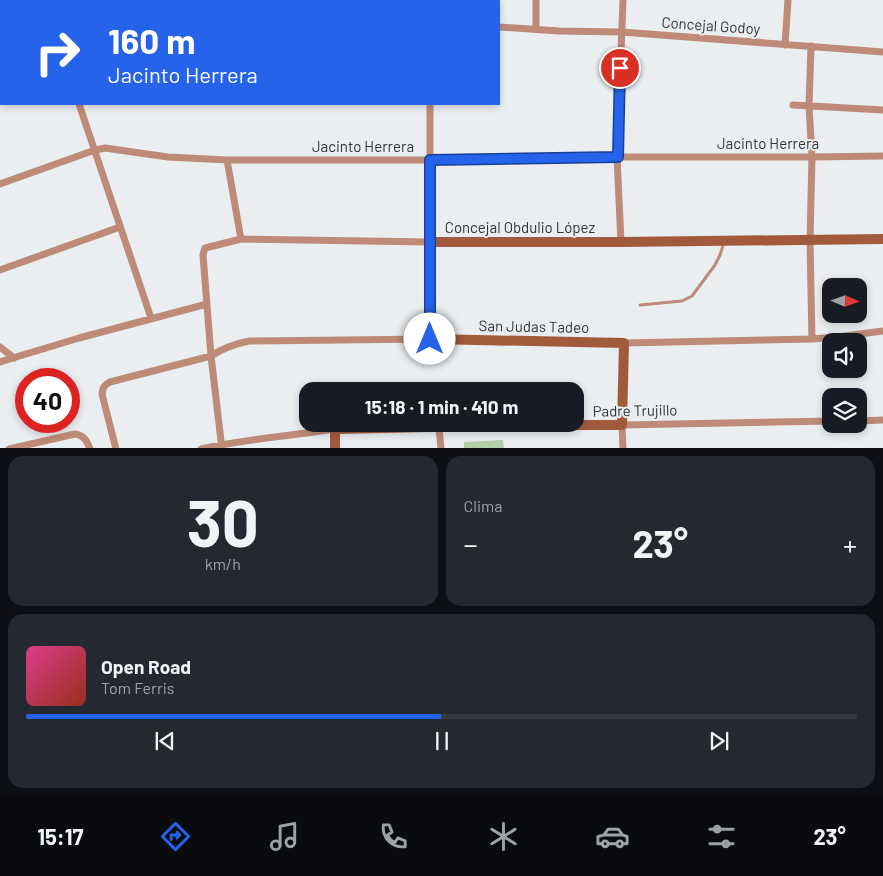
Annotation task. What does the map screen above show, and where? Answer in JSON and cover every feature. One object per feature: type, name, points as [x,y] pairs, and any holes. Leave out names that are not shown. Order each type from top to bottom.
[{"type":"street","points":[[536,0],[536,29]]},
{"type":"street","points":[[621,242],[618,157],[623,0]]},
{"type":"street","points":[[785,44],[788,0]]},
{"type":"street","name":"Concejal Godoy","points":[[500,27],[622,32],[883,52]]},
{"type":"street","points":[[811,46],[810,106],[812,157],[810,241],[812,339]]},
{"type":"street","points":[[79,105],[151,318]]},
{"type":"street","points":[[430,105],[430,339]]},
{"type":"street","points":[[793,105],[883,110]]},
{"type":"street","name":"Jacinto Herrera","points":[[0,184],[95,150],[107,148],[168,158],[227,160],[883,156]]},
{"type":"street","points":[[227,160],[241,239]]},
{"type":"street","points":[[0,270],[120,227]]},
{"type":"street","name":"Concejal Obdulio López","points":[[222,446],[211,356],[203,255],[205,248],[241,239],[430,242],[883,240]]},
{"type":"street","points":[[0,362],[78,338],[207,304]]},
{"type":"street","name":"San Judas Tadeo","points":[[116,448],[103,400],[102,394],[105,384],[211,356],[229,346],[249,341],[430,339],[624,343],[812,339],[883,331]]},
{"type":"street","points":[[623,448],[624,343]]},
{"type":"street","points":[[0,347],[14,358]]},
{"type":"street","points":[[867,421],[883,420]]},
{"type":"street","name":"Padre Trujillo","points":[[584,425],[822,421]]},
{"type":"street","name":"Padre Trujillo","points":[[201,448],[315,432]]},
{"type":"street","points":[[335,432],[335,448]]},
{"type":"street","points":[[439,432],[440,448]]},
{"type":"street","points":[[9,448],[75,434],[85,438],[90,448]]},
{"type":"lane","points":[[640,305],[682,301],[692,296],[715,265],[724,242]]},
{"type":"green space","points":[[503,440],[504,448],[464,448],[464,442]]},
{"type":"route","points":[[430,339],[430,160],[618,157],[620,68]]}]
